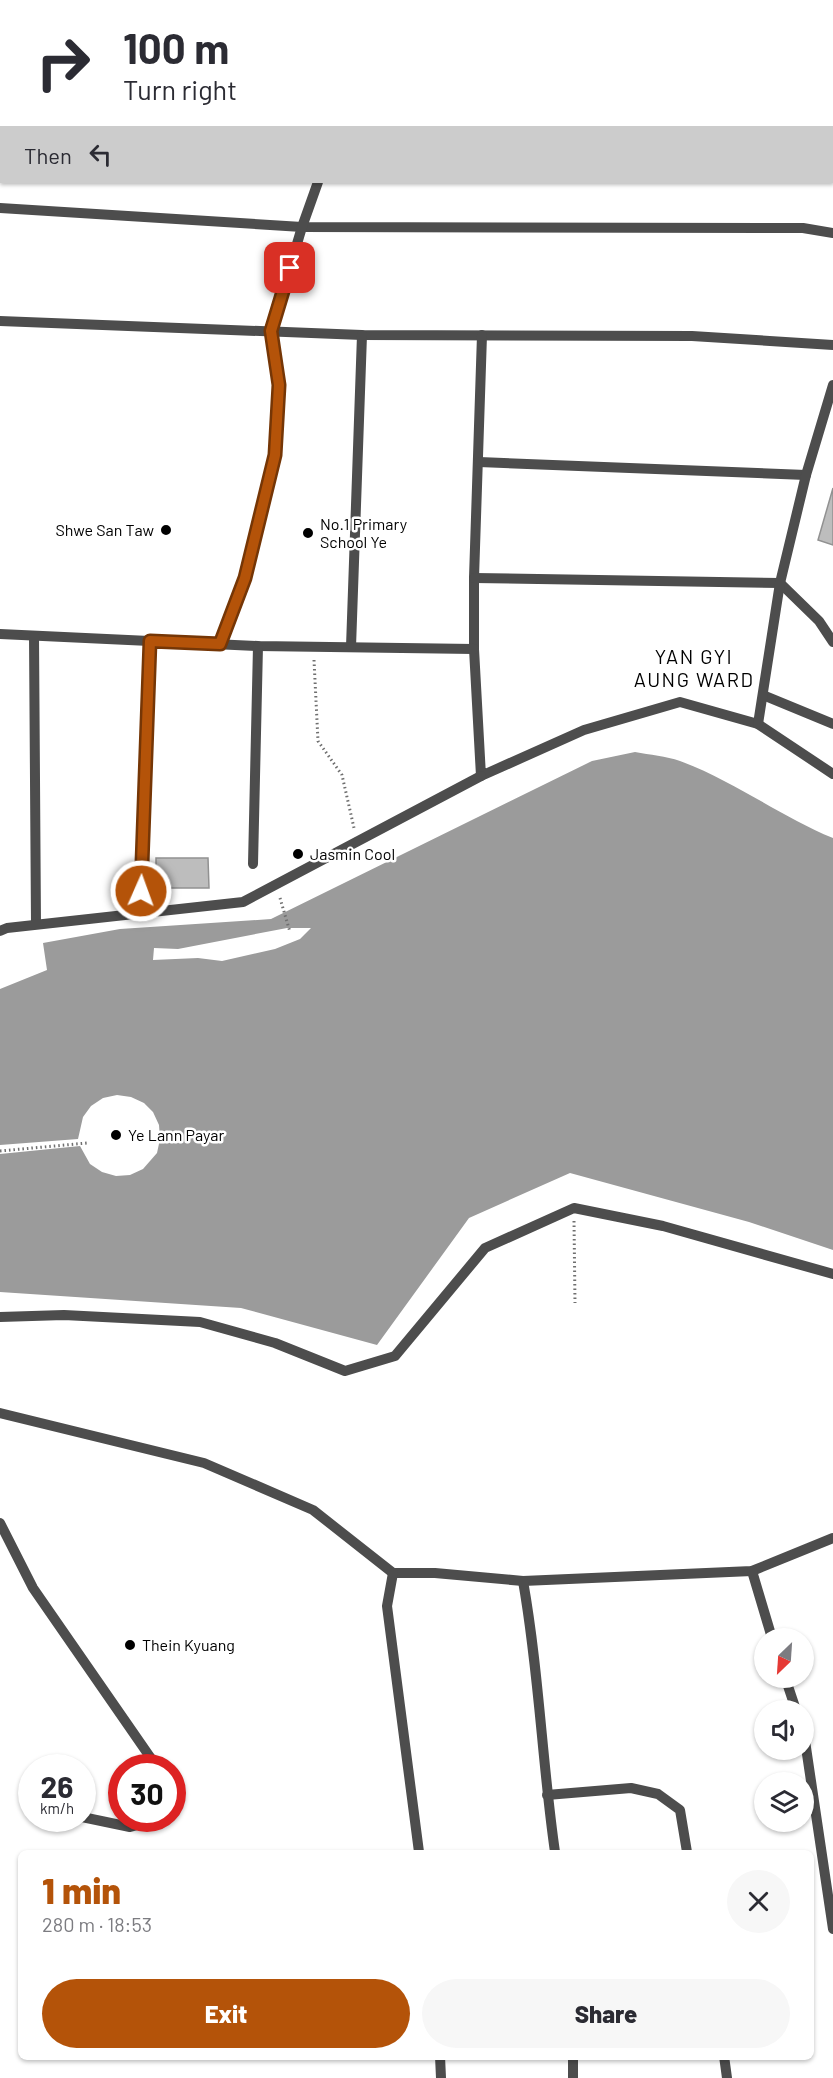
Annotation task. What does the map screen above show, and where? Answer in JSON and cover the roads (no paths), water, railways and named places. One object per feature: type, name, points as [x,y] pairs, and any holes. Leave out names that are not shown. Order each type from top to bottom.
[{"type":"street","points":[[220,644],[245,578],[275,455],[279,385],[271,331],[318,183]]},
{"type":"street","points":[[0,208],[302,227],[803,228],[833,233]]},
{"type":"street","points":[[0,321],[362,335],[692,336],[833,345]]},
{"type":"street","points":[[351,647],[362,335]]},
{"type":"street","points":[[481,776],[474,650],[474,578],[482,335]]},
{"type":"street","points":[[758,724],[780,583],[806,475],[833,385]]},
{"type":"street","points":[[479,462],[806,475]]},
{"type":"street","points":[[474,578],[780,583],[819,621],[833,642]]},
{"type":"street","points":[[0,634],[258,646],[474,650]]},
{"type":"street","points":[[34,636],[36,924]]},
{"type":"street","points":[[140,913],[150,641]]},
{"type":"street","points":[[253,864],[258,646]]},
{"type":"street","points":[[763,694],[833,724]]},
{"type":"street","points":[[0,931],[36,924],[243,902],[481,776],[584,730],[680,702],[758,724],[833,774]]},
{"type":"street","points":[[0,1317],[64,1314],[200,1322],[275,1343],[345,1371],[395,1356],[485,1248],[574,1208],[663,1226],[833,1275]]},
{"type":"street","points":[[0,1413],[204,1463],[313,1510],[393,1573],[435,1573],[523,1581],[752,1571],[833,1538]]},
{"type":"street","points":[[0,1523],[33,1588],[149,1754]]},
{"type":"street","points":[[752,1571],[769,1628]]},
{"type":"street","points":[[393,1573],[387,1606],[419,1850]]},
{"type":"street","points":[[523,1581],[534,1640],[547,1795],[555,1850]]},
{"type":"street","points":[[808,1760],[833,1929]]},
{"type":"street","points":[[547,1795],[631,1788],[658,1794],[680,1810],[687,1850]]},
{"type":"street","points":[[440,2060],[441,2078]]},
{"type":"street","points":[[573,2060],[573,2078]]},
{"type":"street","points":[[725,2060],[728,2078]]},
{"type":"place","name":"Shwe San Taw","points":[[166,530]]},
{"type":"place","name":"No.1 Primary School Ye","points":[[308,533]]},
{"type":"place","name":"Jasmin Cool","points":[[298,854]]},
{"type":"place","name":"Ye Lann Payar","points":[[116,1135]]},
{"type":"place","name":"Thein Kyuang","points":[[130,1645]]},
{"type":"district","name":"YAN GYI AUNG WARD","points":[[694,668]]}]
